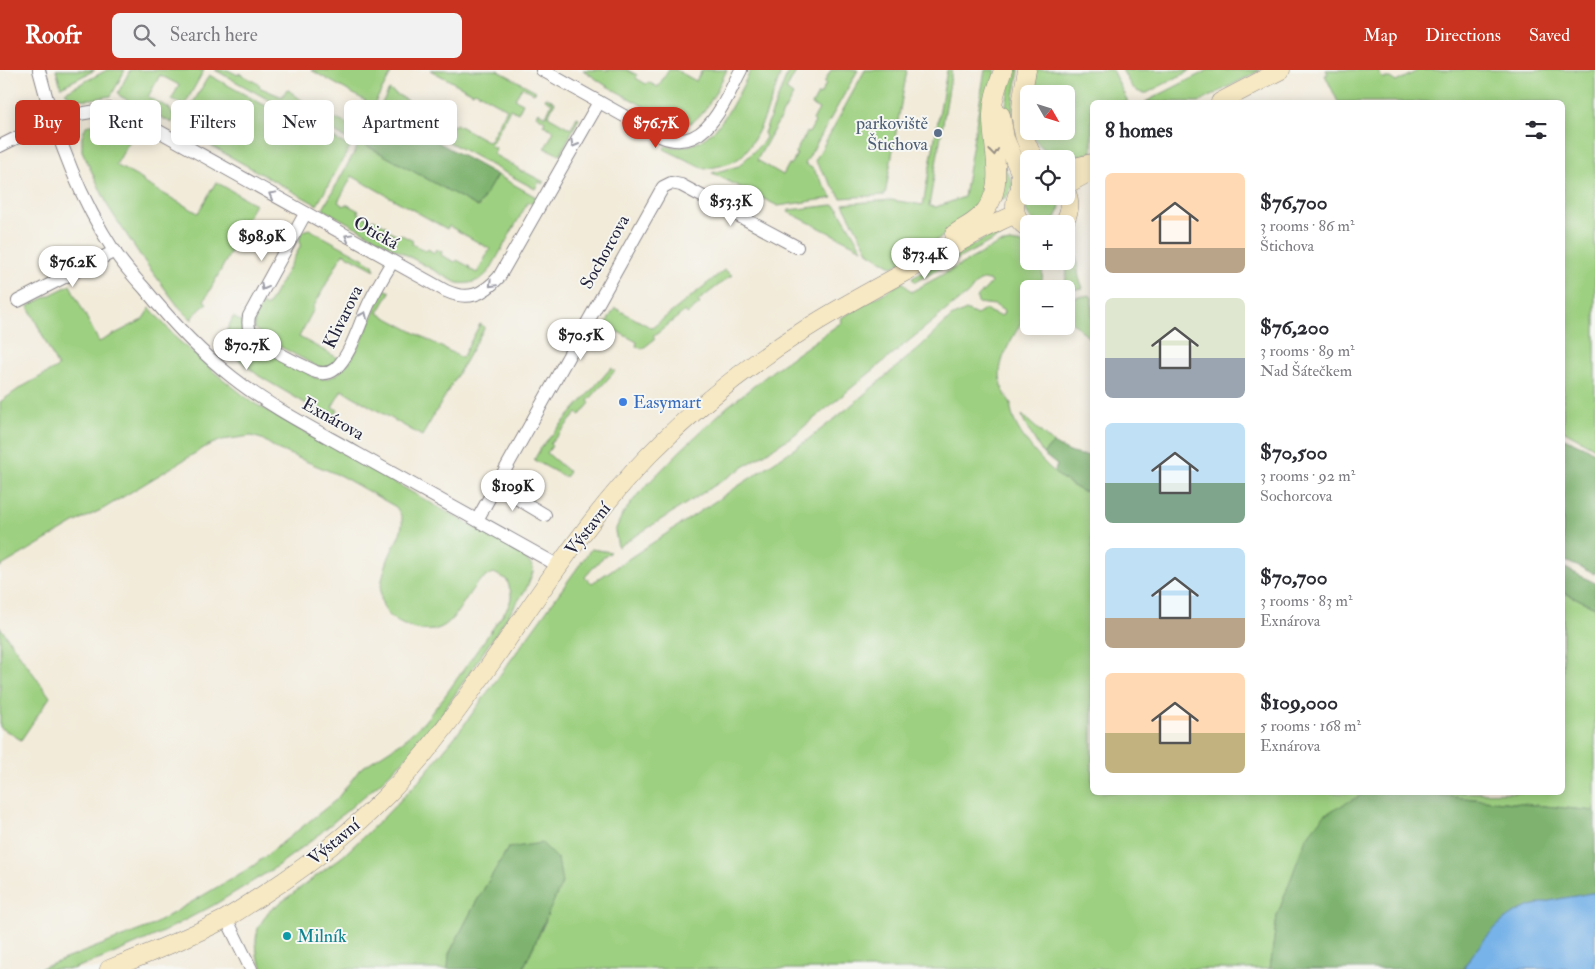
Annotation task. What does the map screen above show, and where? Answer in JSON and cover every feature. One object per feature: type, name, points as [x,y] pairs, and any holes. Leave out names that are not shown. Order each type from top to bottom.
[{"type":"main road","points":[[1003,70],[1002,126],[1020,173]]},
{"type":"main road","points":[[936,255],[946,238],[978,218],[994,198],[996,180],[992,112],[1003,70]]},
{"type":"main road","points":[[1024,85],[1027,70]]},
{"type":"main road","points":[[1224,100],[1281,70]]},
{"type":"main road","points":[[1030,140],[1038,150]]},
{"type":"main road","points":[[1075,167],[1090,163]]},
{"type":"main road","points":[[1075,181],[1090,172]]},
{"type":"main road","points":[[1020,190],[1014,206],[1020,222]]},
{"type":"main road","name":"Výstavní","points":[[109,969],[226,918],[291,877],[327,850],[362,819],[410,770],[466,700],[559,566],[619,490],[649,455],[693,414],[763,358],[803,330],[842,306],[1016,214]]},
{"type":"street","name":"Exnárova","points":[[39,70],[48,100]]},
{"type":"street","points":[[542,70],[669,140],[675,141],[690,140],[698,136],[710,124],[741,70]]},
{"type":"street","name":"Otická","points":[[80,115],[109,109],[122,112],[392,262],[451,293],[472,296],[488,289],[503,271],[599,102]]},
{"type":"street","name":"Otická","points":[[0,146],[15,139]]},
{"type":"street","name":"Exnárova","points":[[63,145],[85,199],[115,251],[182,331],[234,379],[284,412],[559,566]]},
{"type":"street","name":"Sochorcova","points":[[477,520],[663,187],[671,183],[681,185],[798,247]]},
{"type":"street","name":"Klivarova","points":[[305,214],[249,316],[248,327],[260,342],[316,372],[326,374],[330,372],[339,364],[348,350],[370,301],[392,262]]},
{"type":"street","points":[[18,301],[115,251]]},
{"type":"street","points":[[496,486],[545,516]]},
{"type":"street","points":[[226,918],[252,969]]},
{"type":"green space","points":[[56,70],[95,70],[61,87]]},
{"type":"green space","points":[[107,70],[125,70],[111,96],[81,99],[70,96],[65,92]]},
{"type":"green space","points":[[130,70],[204,70],[187,100],[172,99],[179,85],[160,75],[148,97],[154,100],[128,100],[118,93]]},
{"type":"green space","points":[[215,70],[228,70],[238,75],[239,73],[260,85],[259,87],[282,97],[287,89],[302,100],[269,100]]},
{"type":"green space","points":[[311,70],[393,70],[376,100],[364,100]]},
{"type":"green space","points":[[430,70],[497,70],[536,91],[534,93],[522,87],[515,99],[523,103],[518,113],[510,109],[490,146],[496,148],[493,154],[518,168],[518,170],[544,182],[543,184],[539,182],[535,189],[454,145],[457,145],[457,125],[489,142],[507,109],[475,91],[473,93]]},
{"type":"green space","points":[[583,70],[627,70],[637,75],[636,78],[646,84],[648,82],[658,87],[668,70],[676,70],[696,81],[702,70],[727,70],[714,96],[701,114],[694,121],[686,125],[678,125],[605,85]]},
{"type":"green space","points":[[751,70],[782,70],[758,131],[752,143],[738,159],[705,169],[664,149],[665,146],[682,147],[696,143],[709,135],[729,111]]},
{"type":"green space","points":[[789,70],[797,70],[786,90],[793,95],[757,160],[783,175],[789,164],[791,165],[797,154],[795,153],[807,132],[809,133],[815,122],[813,120],[819,109],[812,105],[826,84],[824,83],[831,70],[858,70],[805,164],[812,168],[833,198],[778,206],[712,173],[739,166],[763,142],[766,137],[764,133]]},
{"type":"green space","points":[[865,70],[907,70],[885,195],[841,198],[815,161]]},
{"type":"green space","points":[[947,70],[952,70],[929,206],[936,207],[964,197],[985,70],[995,70],[990,187],[972,218],[893,267],[869,253],[843,204],[891,200],[923,205]]},
{"type":"green space","points":[[1012,70],[1019,70],[1012,114],[1014,131],[1021,150],[1020,152],[1005,117]]},
{"type":"green space","points":[[1036,70],[1112,70],[1127,100],[1090,100],[1090,153],[1075,157],[1075,150],[1046,150],[1036,140],[1075,140],[1075,85],[1033,85]]},
{"type":"green space","points":[[1122,70],[1191,70],[1147,93],[1142,93],[1134,89]]},
{"type":"green space","points":[[1208,70],[1261,70],[1203,100],[1149,100]]},
{"type":"green space","points":[[1326,70],[1377,70],[1382,78],[1390,78],[1396,82],[1419,70],[1595,70],[1595,448],[1565,431],[1565,100],[1337,100],[1325,75],[1328,74]]},
{"type":"green space","points":[[209,75],[264,105],[264,145],[334,145],[334,138],[350,147],[317,205],[209,145],[254,145],[254,100],[195,100]]},
{"type":"green space","points":[[389,90],[407,100],[384,100]]},
{"type":"green space","points":[[546,97],[555,102],[548,116],[571,129],[577,117],[579,118],[560,155],[545,148],[554,131],[543,125],[545,121],[536,115],[538,112],[546,116],[552,103],[545,99]]},
{"type":"green space","points":[[161,104],[169,108],[171,112],[171,122],[161,117]]},
{"type":"green space","points":[[334,118],[344,123],[344,137],[334,132]]},
{"type":"green space","points":[[90,125],[90,145],[127,145],[116,165],[198,213],[216,182],[255,204],[204,301],[207,303],[192,317],[192,320],[178,306],[142,258],[109,208],[82,151],[82,137],[86,126]]},
{"type":"green space","points":[[358,145],[365,145],[478,207],[497,175],[536,197],[532,204],[528,202],[490,270],[483,277],[475,281],[457,283],[323,209]],"holes":[[[352,176],[447,229],[449,226],[490,249],[477,273],[457,260],[455,262],[441,255],[442,252],[436,249],[434,253],[412,244],[413,241],[400,234],[399,236],[385,228],[386,226],[373,219],[372,221],[358,213],[359,211],[338,202]]]},
{"type":"green space","points":[[365,145],[443,145],[497,175],[478,207]]},
{"type":"green space","points":[[1004,166],[1013,184],[1007,196],[1000,200]]},
{"type":"green space","points":[[833,205],[837,207],[862,249],[788,212],[789,210]]},
{"type":"green space","points":[[1059,205],[1060,207],[1056,215],[1028,215],[1026,206]]},
{"type":"green space","points":[[309,229],[364,259],[373,265],[375,270],[343,253],[299,337],[338,358],[330,367],[318,367],[268,340],[254,328],[255,317],[262,304],[267,307],[300,247],[300,235],[303,231]]},
{"type":"green space","points":[[1008,232],[915,282],[912,278],[996,233]]},
{"type":"green space","points":[[1010,242],[1020,244],[1020,270],[1042,270],[1042,280],[1020,280],[1020,324],[1004,355],[1000,378],[1003,390],[1011,403],[1012,414],[1025,440],[1060,477],[1082,491],[1090,492],[1090,795],[1362,795],[1277,916],[1270,969],[523,969],[546,920],[508,848],[475,904],[449,954],[448,969],[263,969],[257,955],[256,939],[258,928],[268,912],[343,856],[418,782],[461,729],[591,549],[611,552],[600,560],[585,577],[592,583],[806,441],[920,347],[951,317],[966,310],[977,315],[985,310],[999,316],[1003,315],[1004,311],[995,305],[978,303],[977,298],[991,283],[989,280],[979,281],[965,297],[960,299],[794,435],[618,547],[615,531],[622,515],[639,493],[727,407],[774,370],[842,322],[841,318],[903,282],[911,292],[998,244]]},
{"type":"green space","points":[[1076,255],[1079,278],[1083,288],[1075,289],[1075,280],[1066,280],[1067,270],[1075,270]]},
{"type":"green space","points":[[724,270],[732,275],[698,301],[700,304],[687,314],[685,311],[653,337],[655,339],[642,349],[636,346],[637,342],[609,327],[606,330],[603,328],[615,308],[652,328]]},
{"type":"green space","points":[[70,285],[99,342],[142,320],[150,308],[176,338],[214,372],[252,402],[523,555],[532,566],[533,572],[526,589],[435,724],[410,754],[382,781],[311,841],[273,869],[214,905],[159,934],[101,959],[72,969],[39,969],[151,926],[253,866],[336,800],[360,769],[402,742],[424,722],[508,607],[511,599],[507,580],[494,573],[482,579],[473,588],[451,620],[441,627],[429,630],[412,628],[399,623],[384,609],[381,600],[382,580],[385,569],[401,529],[402,517],[396,507],[341,476],[277,449],[262,439],[251,436],[222,440],[207,446],[103,509],[74,523],[0,567],[0,402],[20,388],[58,367],[28,306]]},
{"type":"green space","points":[[385,289],[390,292],[378,313],[462,358],[480,324],[485,327],[422,436],[342,390],[332,407],[338,410],[332,419],[259,376],[217,342],[227,330],[233,317],[244,323],[313,377],[327,379],[339,373],[349,362],[358,348]]},
{"type":"green space","points":[[1090,295],[1090,339],[1075,325],[1075,298]]},
{"type":"green space","points":[[611,368],[615,371],[588,401],[590,403],[580,415],[577,413],[550,444],[552,446],[547,453],[569,472],[565,477],[534,460],[542,446]]},
{"type":"green space","points":[[1022,415],[1053,443],[1043,454],[1024,422]]},
{"type":"green space","points":[[1565,438],[1595,452],[1595,574],[1565,561]]},
{"type":"green space","points":[[1053,443],[1076,454],[1090,455],[1090,492],[1081,491],[1054,473],[1057,465],[1043,454]]},
{"type":"green space","points":[[1565,568],[1595,583],[1595,607],[1565,593]]},
{"type":"green space","points":[[1565,593],[1595,607],[1595,811],[1433,795],[1565,795]]},
{"type":"green space","points":[[0,627],[50,697],[21,740],[0,727]]},
{"type":"green space","points":[[1361,795],[1433,795],[1595,811],[1595,893],[1551,901],[1518,911],[1492,932],[1465,965],[1464,969],[1270,969],[1277,916],[1306,838],[1324,815]]},
{"type":"green space","points":[[542,843],[558,859],[562,883],[523,969],[448,969],[449,954],[475,904],[508,848]]},
{"type":"water","points":[[1595,893],[1595,969],[1464,969],[1487,936],[1503,921],[1522,909],[1545,902]]},
{"type":"place","name":"parkoviště Štichova","points":[[938,133]]},
{"type":"place","name":"Easymart","points":[[623,402]]},
{"type":"place","name":"Milník","points":[[287,936]]}]
